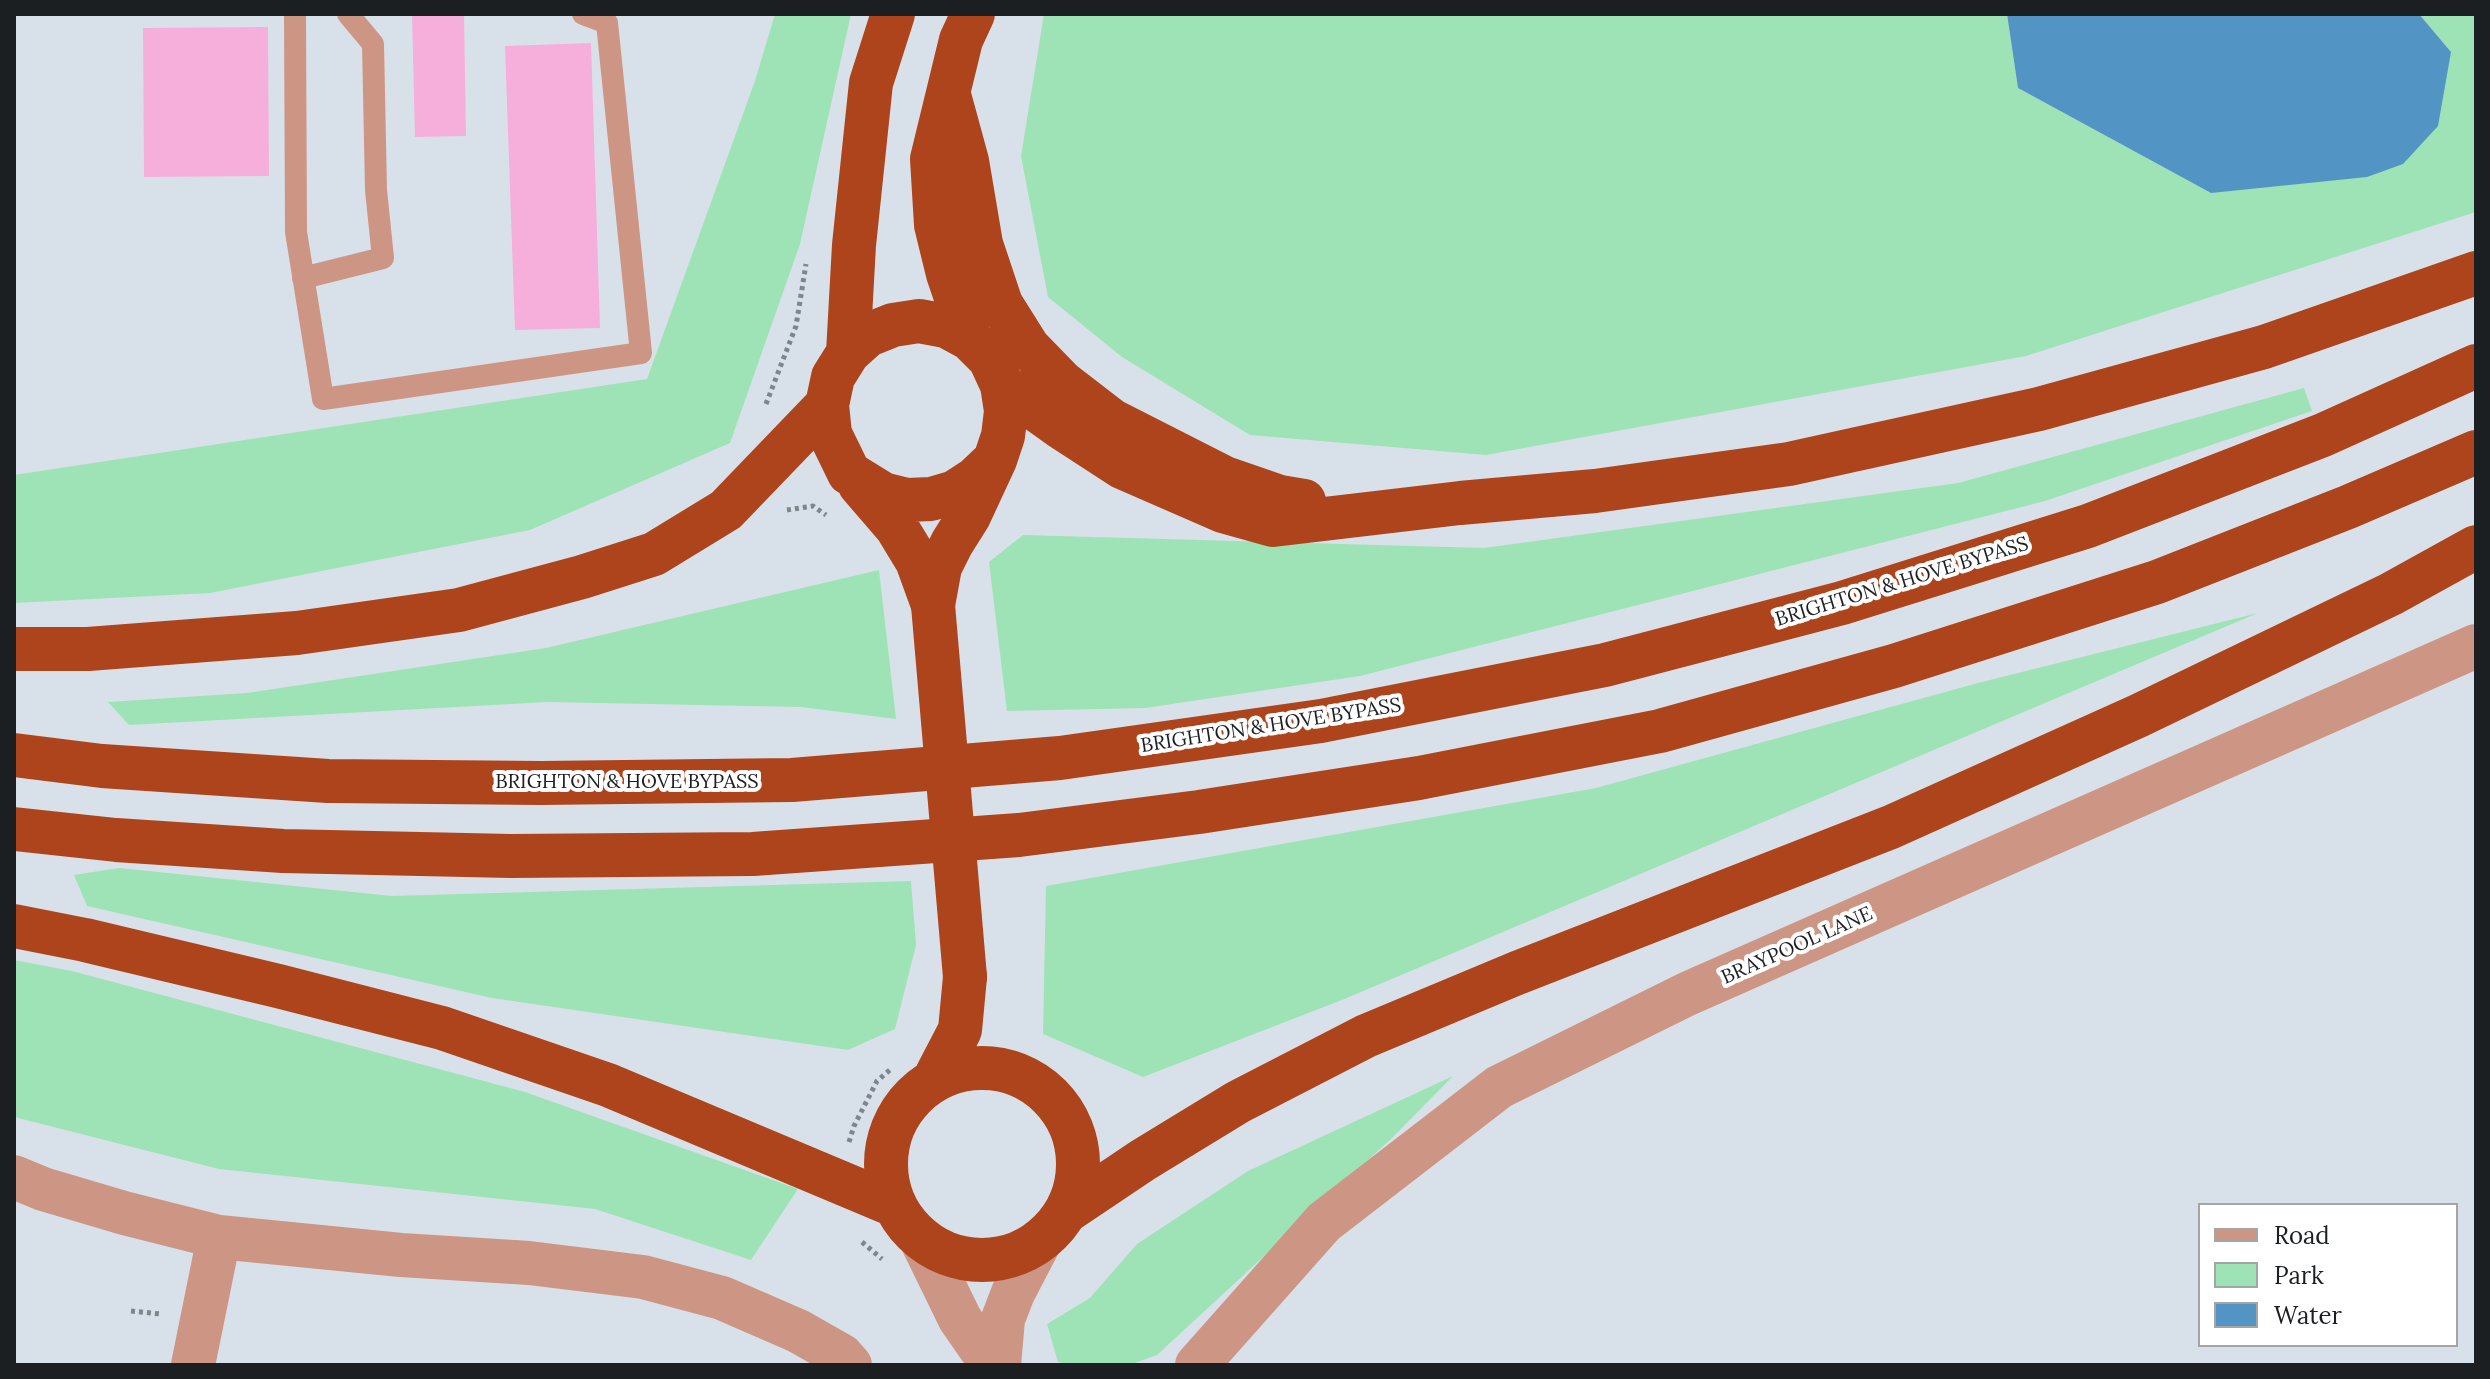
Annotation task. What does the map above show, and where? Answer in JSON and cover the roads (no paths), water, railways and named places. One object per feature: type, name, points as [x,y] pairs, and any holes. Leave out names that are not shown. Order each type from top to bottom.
[{"type":"highway","points":[[848,353],[854,245],[871,83],[893,14]]},
{"type":"highway","points":[[970,339],[948,274],[936,225],[932,159],[961,40],[973,14]]},
{"type":"highway","points":[[949,95],[967,161],[981,244],[1001,304],[1028,347],[1063,383],[1111,420],[1225,478],[1280,497],[1378,512]]},
{"type":"highway","points":[[1002,385],[1122,467],[1223,511],[1273,525],[1595,491],[1789,464],[2039,409],[2264,347],[2476,273]]},
{"type":"highway","points":[[933,605],[940,567],[969,516],[995,460],[1003,436],[1006,411],[1002,385],[990,359],[970,339],[946,326],[919,321],[893,325],[868,335],[848,353],[833,377],[827,405],[830,434],[849,473],[897,528],[917,561],[933,605],[965,977],[960,1030],[934,1080]]},
{"type":"highway","name":"BRIGHTON & HOVE BYPASS","points":[[14,755],[102,766],[328,781],[556,783],[792,780],[1060,758],[1321,721],[1605,665],[1842,603],[2088,526],[2323,435],[2476,366]]},
{"type":"highway","points":[[14,649],[88,649],[297,633],[459,610],[582,577],[654,554],[726,510],[827,405]]},
{"type":"highway","points":[[14,829],[116,840],[283,851],[511,856],[753,854],[1019,835],[1278,800],[1419,778],[1660,731],[1894,666],[2157,582],[2348,507],[2476,452]]},
{"type":"highway","points":[[849,473],[883,494],[907,500],[931,499],[955,492],[995,460]]},
{"type":"highway","points":[[1053,1227],[1077,1184],[1078,1155],[1071,1127],[1057,1103],[1035,1083],[1009,1071],[984,1068],[958,1071],[934,1080],[911,1098],[895,1121],[886,1149],[886,1177],[894,1205],[906,1224],[921,1239],[948,1255],[980,1260],[1011,1256],[1053,1227],[1143,1160],[1238,1102],[1366,1036],[1517,973],[1905,821],[2138,716],[2391,594],[2476,547]]},
{"type":"highway","points":[[14,926],[442,1028],[608,1085],[894,1205]]},
{"type":"highway","points":[[965,977],[1009,1071]]},
{"type":"street","name":"BRAYPOOL LANE","points":[[1197,1365],[1324,1222],[1499,1087],[1687,994],[2476,646]]},
{"type":"street","points":[[14,1177],[124,1213],[219,1237],[401,1255],[529,1263],[643,1277],[722,1298],[798,1331],[842,1356],[850,1365]]},
{"type":"street","points":[[999,1365],[1003,1319],[1013,1293],[1053,1227]]},
{"type":"street","points":[[193,1365],[219,1237]]},
{"type":"street","points":[[921,1239],[960,1319],[992,1365]]},
{"type":"lane","points":[[295,14],[296,232],[323,399],[641,353],[607,23],[583,14]]},
{"type":"lane","points":[[303,278],[383,258],[376,190],[373,44],[348,14]]},
{"type":"water","points":[[2007,14],[2419,14],[2451,52],[2438,126],[2403,164],[2367,177],[2211,193],[2018,88]]}]
